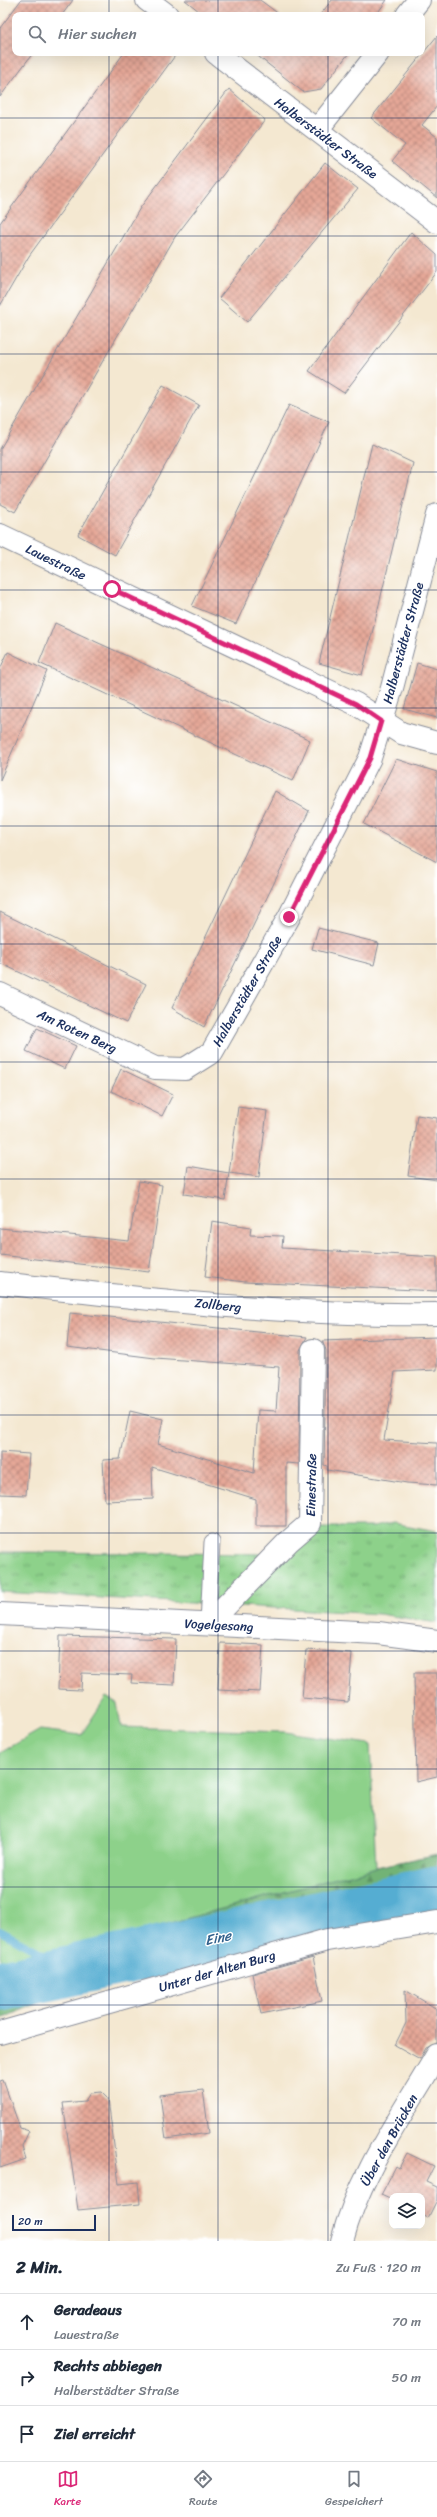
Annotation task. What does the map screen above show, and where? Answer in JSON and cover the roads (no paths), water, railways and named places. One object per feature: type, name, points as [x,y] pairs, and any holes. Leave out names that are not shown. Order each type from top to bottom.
[{"type":"street","points":[[147,0],[163,12]]},
{"type":"street","points":[[409,12],[419,0]]},
{"type":"street","name":"Halberstädter Straße","points":[[220,56],[437,222]]},
{"type":"street","points":[[317,130],[376,56]]},
{"type":"street","name":"Halberstädter Straße","points":[[155,1068],[185,1069],[212,1052],[293,910],[370,758],[437,515]]},
{"type":"street","name":"Lauestraße","points":[[0,535],[356,704],[401,734],[437,743]]},
{"type":"street","name":"Am Roten Berg","points":[[0,994],[155,1068]]},
{"type":"street","name":"Zollberg","points":[[0,1283],[248,1308],[314,1312],[437,1314]]},
{"type":"street","name":"Einestraße","points":[[208,1624],[288,1542],[310,1523],[313,1350]]},
{"type":"street","name":"Vogelgesang","points":[[0,1614],[378,1633],[437,1640]]},
{"type":"street","name":"Unter der Alten Burg","points":[[0,2033],[327,1940],[437,1922]]},
{"type":"street","name":"Über den Brücken","points":[[342,2241],[354,2204],[381,2151],[437,2056]]},
{"type":"lane","points":[[208,1624],[212,1542]]},
{"type":"waterway","name":"Eine","points":[[0,1986],[437,1891]]},
{"type":"waterway","points":[[0,1931],[73,1970]]}]
